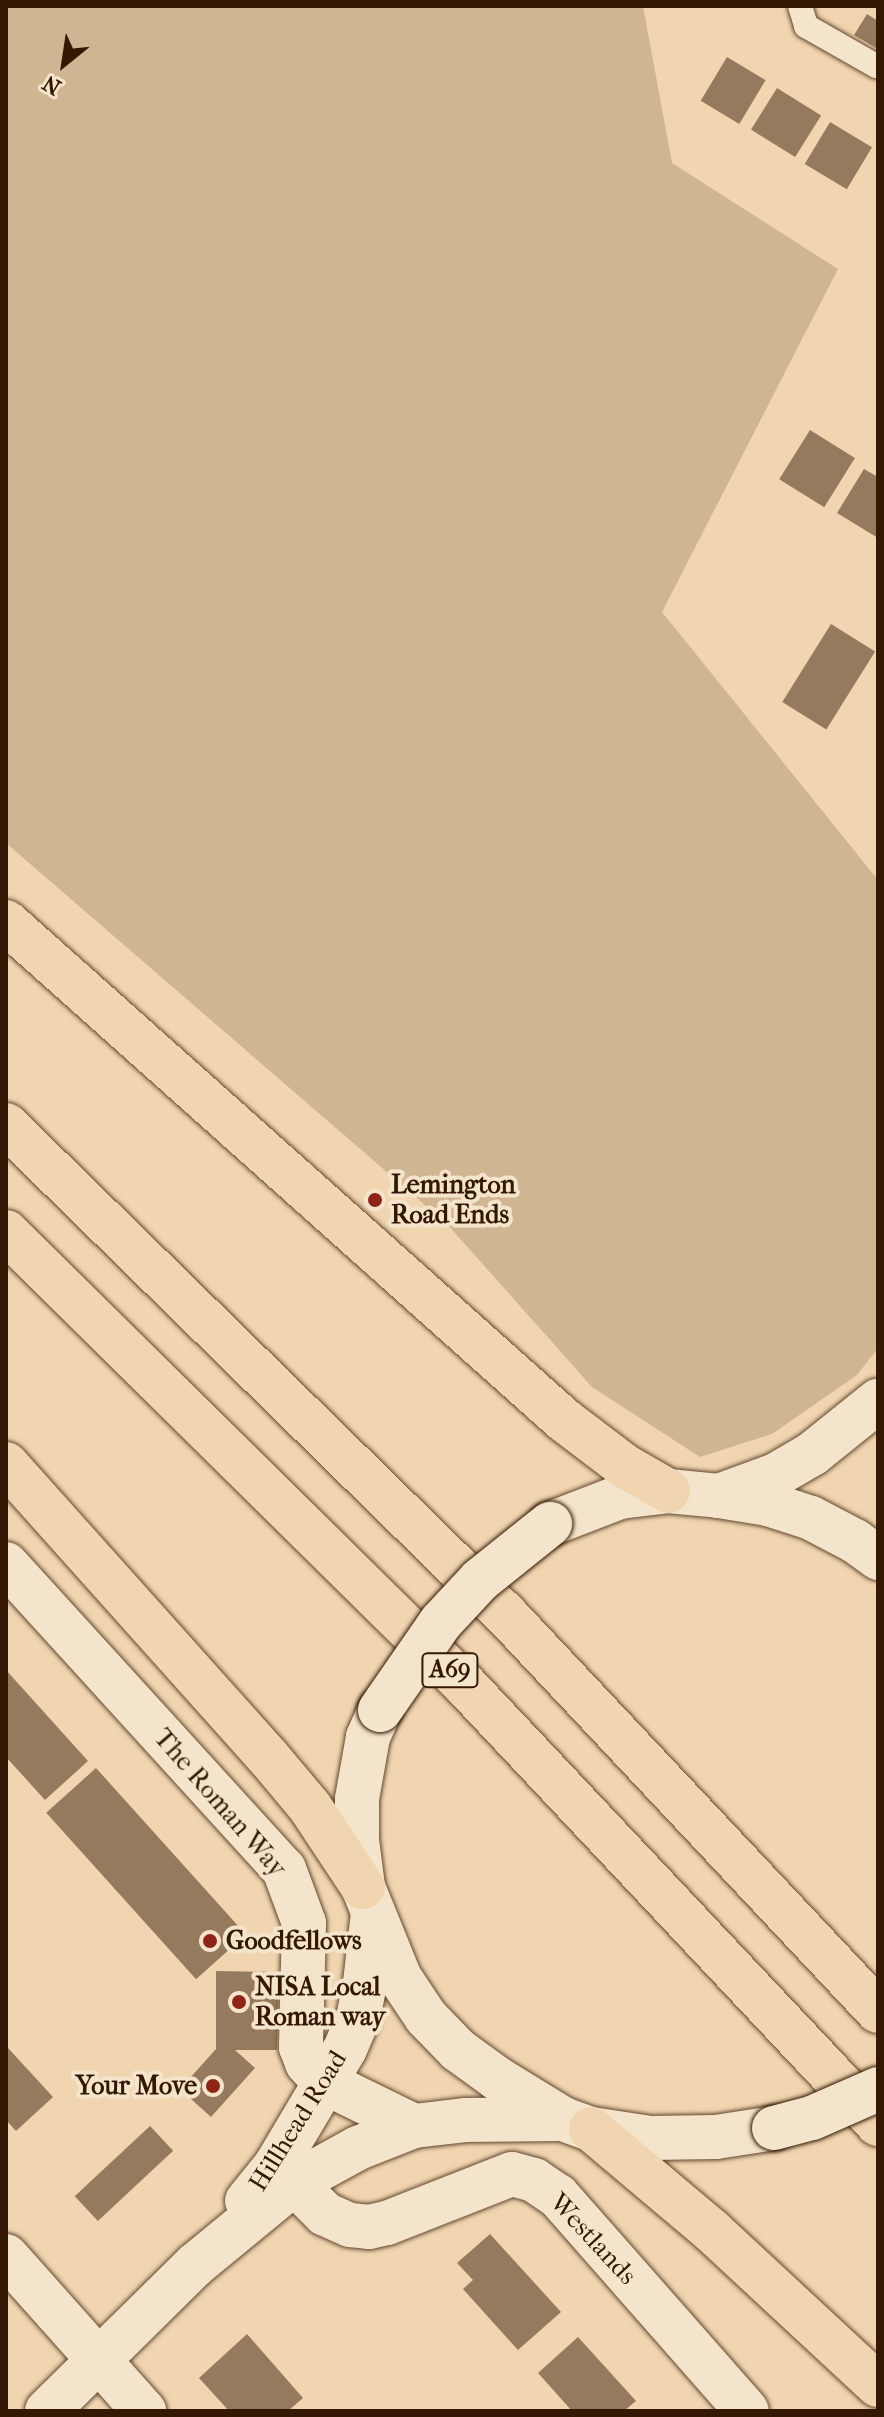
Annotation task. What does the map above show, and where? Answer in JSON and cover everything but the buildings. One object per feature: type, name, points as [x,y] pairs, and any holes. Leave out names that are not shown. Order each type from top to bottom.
[{"type":"highway","points":[[6,922],[564,1420],[623,1465],[668,1491]]},
{"type":"highway","points":[[6,1125],[507,1616],[878,2011]]},
{"type":"highway","name":"A69","points":[[6,1232],[465,1685],[878,2124]]},
{"type":"highway","points":[[6,1464],[280,1770],[310,1807],[368,1900]]},
{"type":"highway","points":[[577,2124],[711,2230],[878,2385]]},
{"type":"street","points":[[719,1496],[776,1475],[812,1454],[878,1401]]},
{"type":"street","points":[[577,2124],[458,2050],[426,2017],[400,1978],[368,1900],[357,1799],[368,1737],[380,1710],[441,1622],[480,1580],[550,1524],[620,1497],[668,1491],[768,1504],[811,1518],[878,1558]]},
{"type":"street","name":"The Roman Way","points":[[6,1564],[284,1869],[304,1923],[301,2047],[307,2063],[324,2082],[414,2126]]},
{"type":"street","name":"Hillhead Road","points":[[47,2411],[97,2358],[286,2174],[324,2082],[345,2049],[358,2019],[368,1900]]},
{"type":"street","name":"Hillhead Road","points":[[286,2174],[414,2126],[465,2120],[577,2124],[650,2138],[716,2137],[774,2128],[812,2118],[878,2089]]},
{"type":"street","name":"Westlands","points":[[286,2174],[325,2214],[350,2225],[369,2227],[387,2223],[512,2174],[534,2180],[558,2196],[747,2411]]},
{"type":"street","points":[[6,2256],[144,2411]]},
{"type":"lane","points":[[800,6],[806,26],[876,66]]},
{"type":"shaded area","points":[[6,6],[643,6],[672,163],[838,269],[662,612],[878,880],[878,1348],[857,1375],[772,1434],[700,1457],[592,1387],[447,1224],[6,843]]},
{"type":"place","name":"Lemington Road Ends","points":[[375,1200]]},
{"type":"place","name":"Goodfellows","points":[[210,1941]]},
{"type":"place","name":"NISA Local Roman way","points":[[239,2002]]},
{"type":"place","name":"Your Move","points":[[213,2086]]}]
